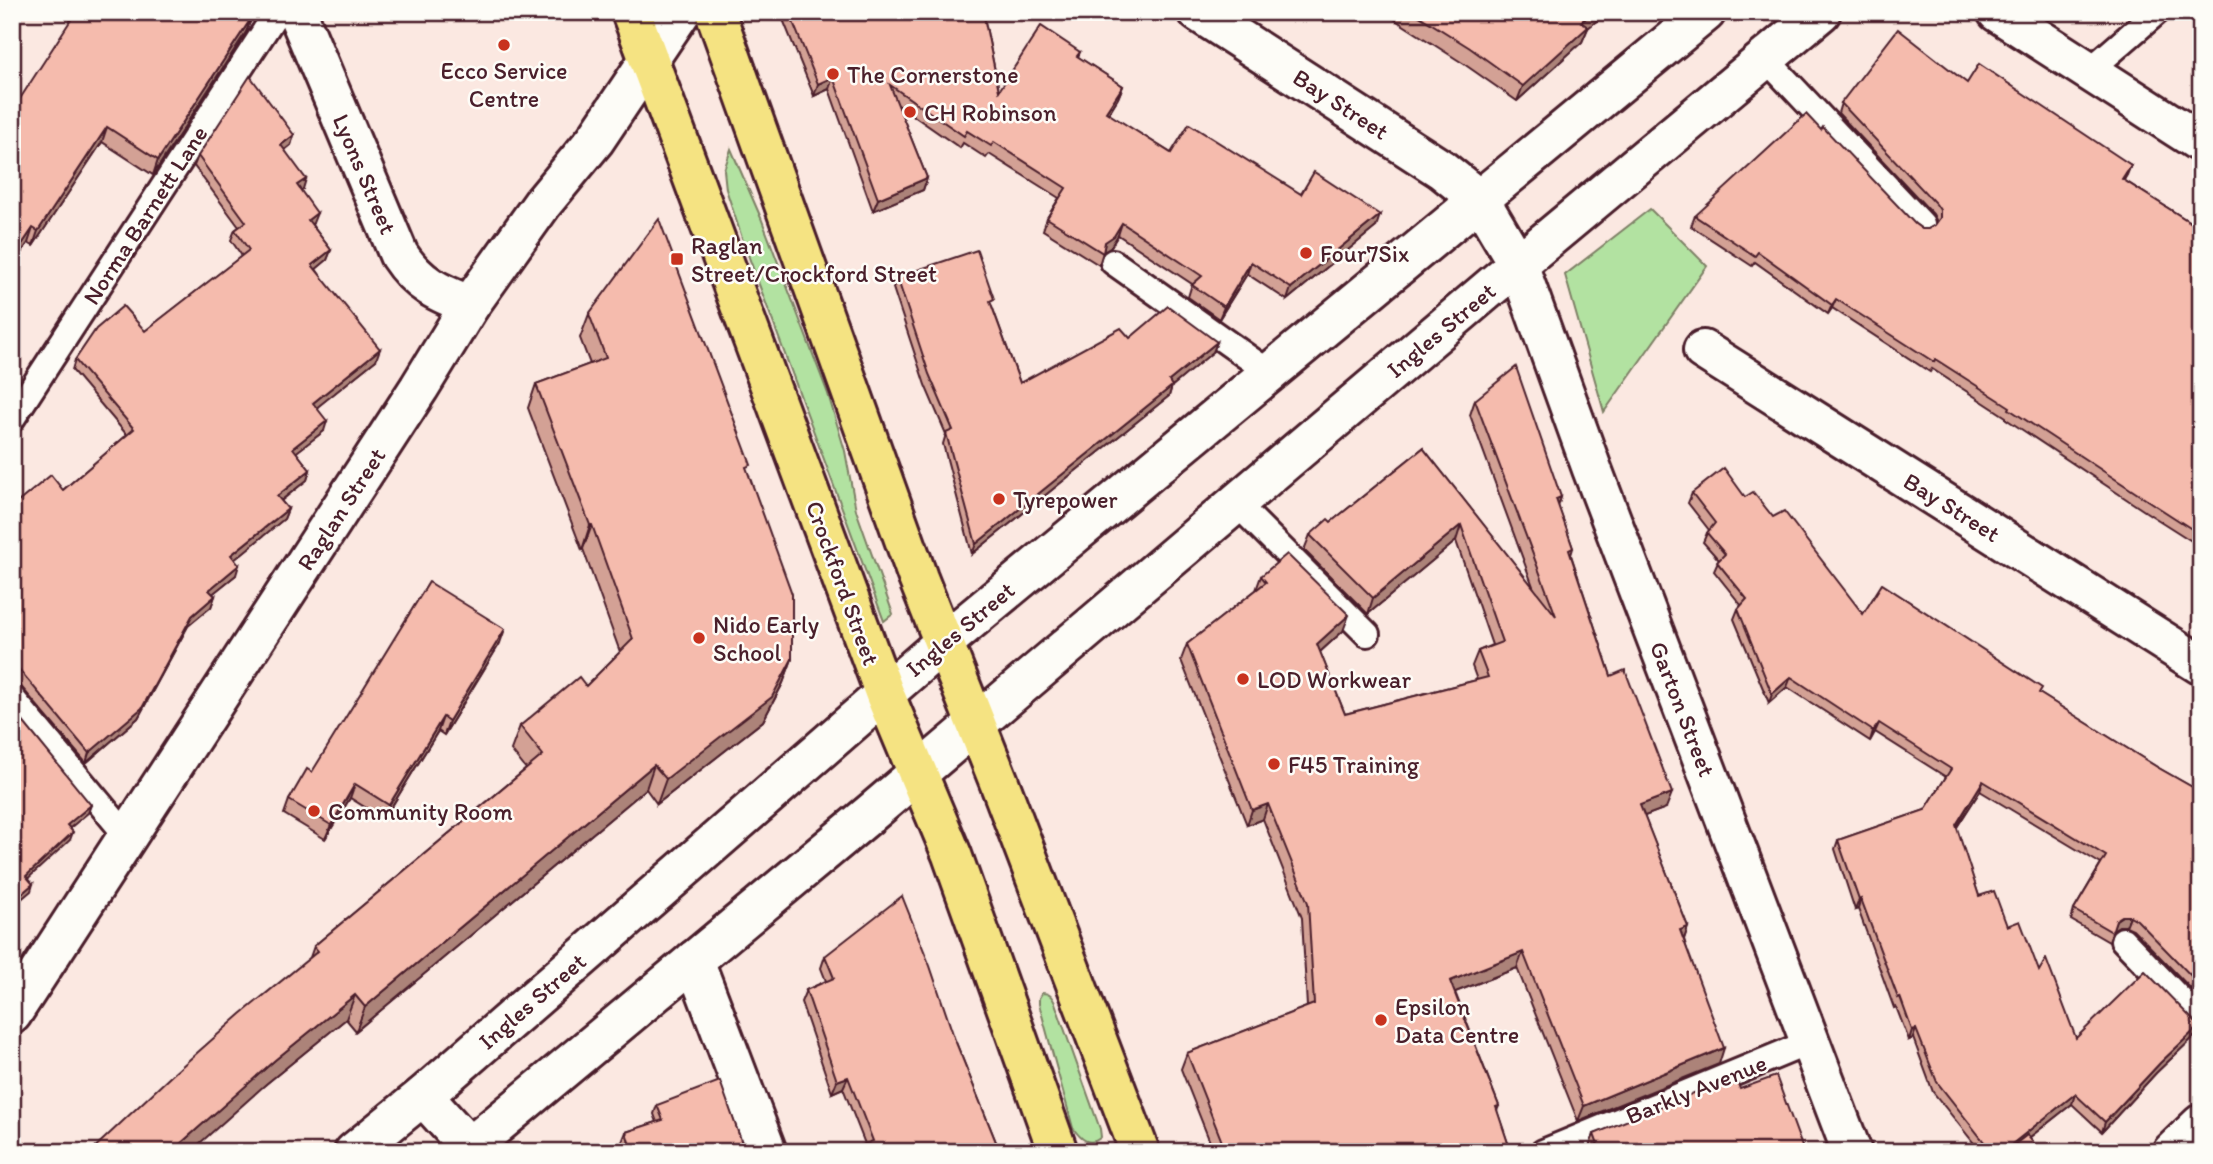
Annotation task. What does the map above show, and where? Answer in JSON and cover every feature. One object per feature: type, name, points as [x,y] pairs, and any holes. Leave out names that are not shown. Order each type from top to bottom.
[{"type":"main road","name":"Crockford Street","points":[[631,12],[884,695],[952,855],[1058,1152]]},
{"type":"main road","points":[[715,12],[943,643],[1140,1152]]},
{"type":"street","name":"Lyons Street","points":[[297,12],[399,255],[426,285],[470,305]]},
{"type":"street","name":"Raglan Street","points":[[12,1014],[419,388],[470,305],[542,204],[595,140],[681,12]]},
{"type":"street","name":"Bay Street","points":[[1198,12],[1441,169],[1480,200]]},
{"type":"street","name":"Ingles Street","points":[[354,1152],[423,1096],[943,643],[1706,12]]},
{"type":"street","name":"Ingles Street","points":[[466,1149],[919,773],[1518,264],[1821,12]]},
{"type":"street","points":[[1997,12],[2201,143]]},
{"type":"street","name":"Ingles Street","points":[[1480,200],[1518,264]]},
{"type":"street","name":"Garton Street","points":[[1518,264],[1592,469],[1853,1152]]},
{"type":"street","name":"Bay Street","points":[[1703,350],[2201,665]]},
{"type":"street","points":[[694,960],[767,1152]]},
{"type":"street","points":[[423,1096],[466,1149]]},
{"type":"street","points":[[2172,1152],[2201,1124]]},
{"type":"lane","name":"Norma Barnett Lane","points":[[12,418],[278,12]]},
{"type":"lane","points":[[2089,71],[2157,12]]},
{"type":"lane","points":[[1765,58],[1922,224]]},
{"type":"lane","points":[[1113,262],[1270,373]]},
{"type":"lane","points":[[1237,504],[1367,634]]},
{"type":"lane","points":[[12,698],[127,836]]},
{"type":"lane","points":[[2123,940],[2201,1021]]},
{"type":"lane","name":"Barkly Avenue","points":[[1544,1152],[1810,1042]]},
{"type":"green space","points":[[731,149],[761,218],[828,394],[845,451],[856,510],[893,614],[884,621],[726,189],[724,170]]},
{"type":"green space","points":[[1650,209],[1707,266],[1604,412],[1565,275]]},
{"type":"green space","points":[[1042,993],[1050,996],[1055,1003],[1100,1129],[1101,1137],[1093,1142],[1082,1138],[1073,1128],[1039,1004]]},
{"type":"building","points":[[76,12],[250,12],[252,17],[158,160],[107,127],[38,231],[33,228],[12,259],[12,111]]},
{"type":"building","points":[[789,12],[983,12],[999,91],[1041,26],[1080,52],[1077,56],[1123,86],[1106,112],[1171,153],[1189,124],[1301,194],[1314,172],[1380,215],[1291,288],[1251,262],[1224,307],[1192,285],[1202,276],[1122,223],[1114,236],[1105,242],[1103,253],[1047,218],[1066,188],[994,142],[991,146],[967,131],[964,136],[890,85],[927,178],[878,199],[833,77],[818,84]]},
{"type":"building","points":[[1413,12],[1593,12],[1581,22],[1588,27],[1523,86]]},
{"type":"building","points":[[1898,29],[1967,83],[1979,64],[2131,165],[2122,179],[2201,229],[2201,535],[1935,359],[1934,362],[1836,299],[1832,305],[1758,252],[1755,256],[1695,216],[1806,114],[1821,130],[1823,127],[1915,224],[1922,229],[1935,225],[1940,218],[1940,210],[1936,204],[1841,103]]},
{"type":"building","points":[[250,76],[294,135],[281,145],[306,179],[297,185],[317,213],[308,220],[331,250],[312,265],[380,349],[313,403],[327,421],[293,448],[310,470],[277,496],[288,509],[231,555],[239,565],[209,590],[215,596],[192,616],[142,708],[89,753],[12,661],[12,507],[51,475],[63,490],[134,429],[75,360],[96,329],[123,306],[145,331],[249,250],[235,230],[246,222],[198,156]]},
{"type":"building","points":[[659,219],[751,465],[746,467],[792,594],[792,659],[772,697],[666,779],[654,765],[365,1007],[355,995],[275,1060],[171,1152],[90,1152],[241,1014],[318,951],[314,946],[543,755],[520,726],[579,677],[586,686],[633,639],[592,525],[536,384],[606,358],[589,314]]},
{"type":"building","points":[[977,250],[994,299],[990,301],[1020,383],[1121,328],[1130,338],[1168,306],[1217,342],[1169,381],[1172,386],[976,544],[946,433],[953,430],[929,374],[897,277]]},
{"type":"building","points":[[1516,367],[1561,497],[1556,499],[1573,548],[1569,550],[1611,676],[1625,670],[1672,793],[1640,805],[1688,927],[1680,930],[1724,1048],[1584,1106],[1523,952],[1450,981],[1499,1106],[1496,1107],[1511,1152],[1226,1152],[1187,1053],[1314,1004],[1308,903],[1268,804],[1252,810],[1187,644],[1266,582],[1261,576],[1287,554],[1349,615],[1317,644],[1345,714],[1488,677],[1478,651],[1502,642],[1461,525],[1373,598],[1310,535],[1328,519],[1331,522],[1423,448],[1556,616],[1475,400]]},
{"type":"building","points":[[1724,468],[1745,497],[1753,492],[1773,517],[1784,511],[1863,614],[1882,584],[2042,688],[2039,693],[2201,792],[2201,986],[2137,920],[2122,916],[2116,920],[2112,932],[2074,910],[2106,856],[1983,781],[1956,825],[1979,896],[1994,891],[2007,926],[2020,921],[2039,971],[2046,959],[2076,1038],[2145,971],[2199,1026],[2105,1122],[2075,1094],[2002,1152],[1992,1152],[1937,1082],[1916,1029],[1912,1030],[1900,997],[1898,998],[1838,840],[1925,810],[1951,769],[1879,723],[1873,731],[1791,677],[1772,694],[1738,609],[1747,599],[1717,562],[1725,554],[1707,533],[1715,523],[1692,493]]},
{"type":"building","points":[[429,582],[505,629],[449,721],[443,717],[389,805],[355,784],[331,825],[289,800],[307,769],[312,772]]},
{"type":"building","points":[[12,708],[91,805],[67,825],[73,832],[26,876],[33,884],[12,902]]},
{"type":"building","points":[[902,896],[1000,1152],[862,1152],[860,1146],[873,1141],[848,1077],[837,1081],[806,990],[834,978],[825,956]]},
{"type":"building","points":[[1735,1076],[1740,1089],[1776,1076],[1804,1152],[1580,1152],[1598,1145],[1594,1134]]},
{"type":"building","points":[[720,1081],[745,1152],[623,1152],[631,1149],[626,1132],[663,1120],[657,1105]]},
{"type":"building","points":[[2027,1135],[2041,1152],[2005,1152]]},
{"type":"place","name":"Ecco Service Centre","points":[[504,45]]},
{"type":"place","name":"The Cornerstone","points":[[833,74]]},
{"type":"place","name":"CH Robinson","points":[[910,112]]},
{"type":"place","name":"Four7Six","points":[[1306,253]]},
{"type":"place","name":"Raglan Street/Crockford Street","points":[[677,259]]},
{"type":"place","name":"Tyrepower","points":[[999,499]]},
{"type":"place","name":"Nido Early School","points":[[699,638]]},
{"type":"place","name":"LOD Workwear","points":[[1243,679]]},
{"type":"place","name":"F45 Training","points":[[1274,764]]},
{"type":"place","name":"Community Room","points":[[314,811]]},
{"type":"place","name":"Epsilon Data Centre","points":[[1381,1020]]}]
